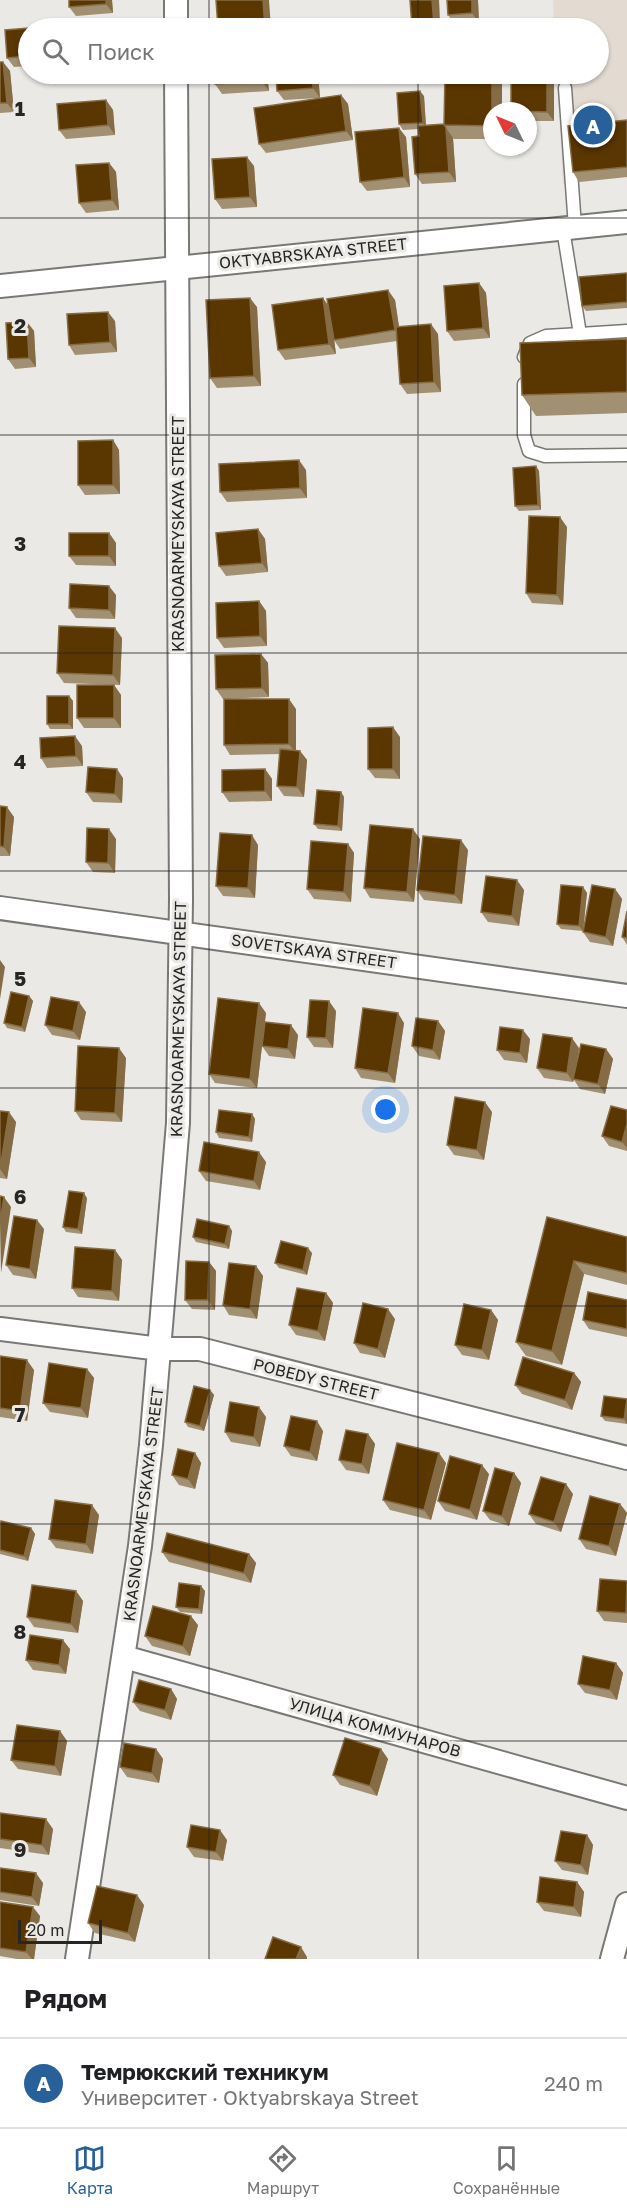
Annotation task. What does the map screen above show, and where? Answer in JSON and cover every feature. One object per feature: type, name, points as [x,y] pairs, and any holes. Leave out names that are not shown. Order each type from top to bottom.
[{"type":"street","points":[[176,0],[176,18]]},
{"type":"street","name":"KRASNOARMEYSKAYA STREET","points":[[77,1959],[140,1546],[160,1349],[178,1123],[180,933],[176,84]]},
{"type":"street","name":"OKTYABRSKAYA STREET","points":[[0,286],[627,222]]},
{"type":"street","name":"SOVETSKAYA STREET","points":[[0,908],[627,996]]},
{"type":"street","name":"POBEDY STREET","points":[[0,1329],[160,1349],[200,1349],[627,1458]]},
{"type":"street","name":"УЛИЦА КОММУНАРОВ","points":[[124,1657],[627,1798]]},
{"type":"street","points":[[612,1959],[627,1904]]},
{"type":"lane","points":[[565,88],[569,228],[579,334]]},
{"type":"lane","points":[[627,331],[546,336],[530,344],[524,358],[524,435],[530,451],[544,456],[627,455]]},
{"type":"shaded area","points":[[553,0],[627,0],[627,177],[563,184],[558,84],[609,84],[609,18],[554,18]]},
{"type":"building","points":[[69,0],[106,0],[106,4],[69,7]]},
{"type":"building","points":[[216,0],[263,0],[264,18],[217,18]]},
{"type":"building","points":[[410,0],[432,0],[433,18],[411,18]]},
{"type":"building","points":[[447,0],[472,0],[472,13],[448,15]]},
{"type":"building","points":[[18,29],[18,57],[7,58],[5,30]]},
{"type":"building","points":[[0,62],[3,62],[7,103],[0,103]]},
{"type":"building","points":[[277,84],[313,84],[313,88],[277,91]]},
{"type":"building","points":[[445,84],[492,84],[492,102],[483,102],[483,126],[444,125]]},
{"type":"building","points":[[511,84],[547,84],[547,112],[537,112],[537,102],[511,102]]},
{"type":"building","points":[[420,91],[423,123],[399,124],[397,93]]},
{"type":"building","points":[[341,95],[346,131],[259,144],[254,108]]},
{"type":"building","points":[[106,100],[108,125],[59,130],[57,104]]},
{"type":"building","points":[[627,120],[627,167],[573,172],[568,126]]},
{"type":"building","points":[[444,124],[449,172],[415,174],[412,137],[419,136],[418,126]]},
{"type":"building","points":[[399,128],[404,177],[360,182],[355,132]]},
{"type":"building","points":[[247,157],[250,197],[215,199],[212,159]]},
{"type":"building","points":[[109,163],[112,200],[79,203],[76,165]]},
{"type":"building","points":[[627,273],[627,302],[582,306],[579,277]]},
{"type":"building","points":[[479,283],[483,328],[447,331],[444,286]]},
{"type":"building","points":[[388,290],[395,330],[334,340],[327,299]]},
{"type":"building","points":[[250,298],[254,376],[210,378],[206,300]]},
{"type":"building","points":[[323,298],[329,344],[278,350],[272,305]]},
{"type":"building","points":[[108,312],[110,342],[69,345],[67,314]]},
{"type":"building","points":[[27,322],[29,358],[8,359],[6,323]]},
{"type":"building","points":[[431,324],[434,382],[400,384],[396,327]]},
{"type":"building","points":[[627,339],[627,392],[522,395],[520,343]]},
{"type":"building","points":[[113,440],[113,485],[78,485],[78,441]]},
{"type":"building","points":[[299,460],[300,488],[220,492],[219,464]]},
{"type":"building","points":[[536,466],[538,505],[515,506],[513,468]]},
{"type":"building","points":[[529,516],[560,517],[557,595],[526,593]]},
{"type":"building","points":[[258,529],[262,563],[219,566],[216,533]]},
{"type":"building","points":[[69,533],[109,533],[109,556],[69,556]]},
{"type":"building","points":[[70,584],[109,586],[109,610],[69,608]]},
{"type":"building","points":[[259,601],[260,636],[217,638],[216,603]]},
{"type":"building","points":[[59,626],[115,628],[113,675],[57,673]]},
{"type":"building","points":[[261,654],[262,688],[216,689],[215,655]]},
{"type":"building","points":[[77,685],[114,685],[114,718],[77,718]]},
{"type":"building","points":[[47,696],[69,696],[69,724],[47,724]]},
{"type":"building","points":[[224,699],[289,699],[289,744],[224,745]]},
{"type":"building","points":[[393,727],[393,769],[368,769],[368,728]]},
{"type":"building","points":[[75,736],[76,756],[41,758],[40,738]]},
{"type":"building","points":[[280,749],[300,751],[297,787],[277,786]]},
{"type":"building","points":[[88,767],[117,769],[115,794],[86,792]]},
{"type":"building","points":[[265,769],[265,791],[222,792],[222,770]]},
{"type":"building","points":[[317,790],[341,792],[338,826],[314,824]]},
{"type":"building","points":[[0,806],[7,807],[4,847],[0,846]]},
{"type":"building","points":[[370,825],[413,829],[407,892],[364,888]]},
{"type":"building","points":[[87,828],[109,829],[108,863],[86,862]]},
{"type":"building","points":[[220,833],[252,835],[248,888],[216,886]]},
{"type":"building","points":[[423,836],[461,840],[455,895],[417,890]]},
{"type":"building","points":[[311,841],[348,844],[344,892],[307,889]]},
{"type":"building","points":[[486,876],[517,880],[512,916],[481,912]]},
{"type":"building","points":[[561,885],[583,887],[579,926],[557,924]]},
{"type":"building","points":[[592,885],[615,889],[606,937],[583,932]]},
{"type":"building","points":[[627,911],[627,938],[622,937]]},
{"type":"building","points":[[11,992],[29,996],[22,1027],[4,1023]]},
{"type":"building","points":[[51,997],[79,1002],[73,1031],[45,1025]]},
{"type":"building","points":[[218,998],[259,1003],[250,1079],[209,1074]]},
{"type":"building","points":[[310,1000],[329,1001],[326,1038],[307,1037]]},
{"type":"building","points":[[363,1008],[398,1013],[388,1073],[355,1068]]},
{"type":"building","points":[[416,1018],[438,1021],[433,1050],[412,1046]]},
{"type":"building","points":[[265,1022],[291,1025],[288,1049],[262,1046]]},
{"type":"building","points":[[500,1027],[523,1030],[520,1053],[497,1050]]},
{"type":"building","points":[[543,1034],[572,1038],[567,1073],[537,1068]]},
{"type":"building","points":[[581,1044],[606,1049],[598,1084],[573,1079]]},
{"type":"building","points":[[78,1046],[119,1048],[115,1113],[75,1111]]},
{"type":"building","points":[[455,1097],[485,1102],[477,1150],[447,1145]]},
{"type":"building","points":[[611,1106],[627,1110],[627,1124],[622,1142],[602,1136]]},
{"type":"building","points":[[219,1110],[252,1114],[249,1137],[216,1132]]},
{"type":"building","points":[[0,1111],[9,1112],[0,1169]]},
{"type":"building","points":[[204,1142],[259,1152],[254,1181],[199,1171]]},
{"type":"building","points":[[69,1191],[84,1193],[78,1229],[63,1227]]},
{"type":"building","points":[[0,1196],[4,1197],[0,1223]]},
{"type":"building","points":[[14,1216],[37,1220],[30,1269],[6,1265]]},
{"type":"building","points":[[547,1217],[627,1237],[627,1273],[574,1261],[552,1351],[516,1342]]},
{"type":"building","points":[[197,1219],[229,1226],[225,1244],[193,1237]]},
{"type":"building","points":[[281,1241],[308,1248],[303,1270],[275,1263]]},
{"type":"building","points":[[75,1247],[115,1250],[112,1291],[72,1288]]},
{"type":"building","points":[[186,1261],[209,1262],[208,1300],[185,1300]]},
{"type":"building","points":[[229,1263],[256,1266],[250,1309],[223,1305]]},
{"type":"building","points":[[297,1288],[326,1293],[318,1331],[289,1325]]},
{"type":"building","points":[[588,1292],[627,1300],[627,1329],[583,1320]]},
{"type":"building","points":[[363,1303],[388,1309],[378,1349],[354,1343]]},
{"type":"building","points":[[464,1304],[491,1310],[482,1350],[455,1345]]},
{"type":"building","points":[[0,1356],[27,1360],[20,1411],[0,1408]]},
{"type":"building","points":[[523,1357],[574,1373],[565,1400],[515,1385]]},
{"type":"building","points":[[49,1363],[87,1369],[81,1408],[43,1403]]},
{"type":"building","points":[[194,1386],[210,1390],[200,1426],[185,1422]]},
{"type":"building","points":[[604,1396],[627,1399],[624,1419],[601,1416]]},
{"type":"building","points":[[230,1402],[259,1407],[254,1437],[225,1432]]},
{"type":"building","points":[[291,1416],[317,1421],[310,1452],[284,1446]]},
{"type":"building","points":[[346,1430],[368,1434],[362,1464],[339,1460]]},
{"type":"building","points":[[397,1443],[439,1453],[424,1510],[383,1500]]},
{"type":"building","points":[[178,1449],[195,1453],[188,1479],[172,1475]]},
{"type":"building","points":[[450,1456],[482,1465],[470,1510],[438,1501]]},
{"type":"building","points":[[495,1468],[514,1473],[502,1516],[483,1511]]},
{"type":"building","points":[[541,1477],[566,1484],[554,1522],[529,1514]]},
{"type":"building","points":[[590,1496],[620,1504],[609,1546],[579,1539]]},
{"type":"building","points":[[55,1500],[92,1505],[86,1544],[49,1539]]},
{"type":"building","points":[[1,1521],[31,1528],[24,1556],[0,1550]]},
{"type":"building","points":[[167,1533],[249,1554],[244,1573],[162,1552]]},
{"type":"building","points":[[600,1579],[627,1581],[626,1613],[597,1611]]},
{"type":"building","points":[[179,1583],[201,1586],[199,1609],[176,1607]]},
{"type":"building","points":[[32,1585],[76,1591],[71,1624],[27,1617]]},
{"type":"building","points":[[153,1606],[191,1616],[183,1646],[145,1636]]},
{"type":"building","points":[[30,1635],[63,1640],[59,1665],[26,1660]]},
{"type":"building","points":[[583,1656],[616,1663],[610,1690],[578,1684]]},
{"type":"building","points":[[139,1680],[171,1689],[165,1710],[133,1702]]},
{"type":"building","points":[[17,1725],[60,1731],[55,1766],[11,1760]]},
{"type":"building","points":[[345,1738],[381,1749],[370,1786],[333,1775]]},
{"type":"building","points":[[124,1743],[156,1749],[152,1773],[120,1767]]},
{"type":"building","points":[[0,1813],[46,1819],[42,1845],[0,1839]]},
{"type":"building","points":[[191,1825],[220,1830],[216,1852],[187,1847]]},
{"type":"building","points":[[561,1831],[587,1835],[581,1865],[555,1861]]},
{"type":"building","points":[[0,1868],[36,1873],[32,1897],[0,1892]]},
{"type":"building","points":[[540,1877],[577,1882],[574,1907],[537,1902]]},
{"type":"building","points":[[97,1886],[137,1895],[128,1933],[88,1923]]},
{"type":"building","points":[[0,1902],[33,1907],[26,1952],[0,1948]]},
{"type":"building","points":[[273,1937],[301,1947],[296,1959],[265,1959]]},
{"type":"place","name":"Темрюкский техникум","points":[[593,125]]}]
